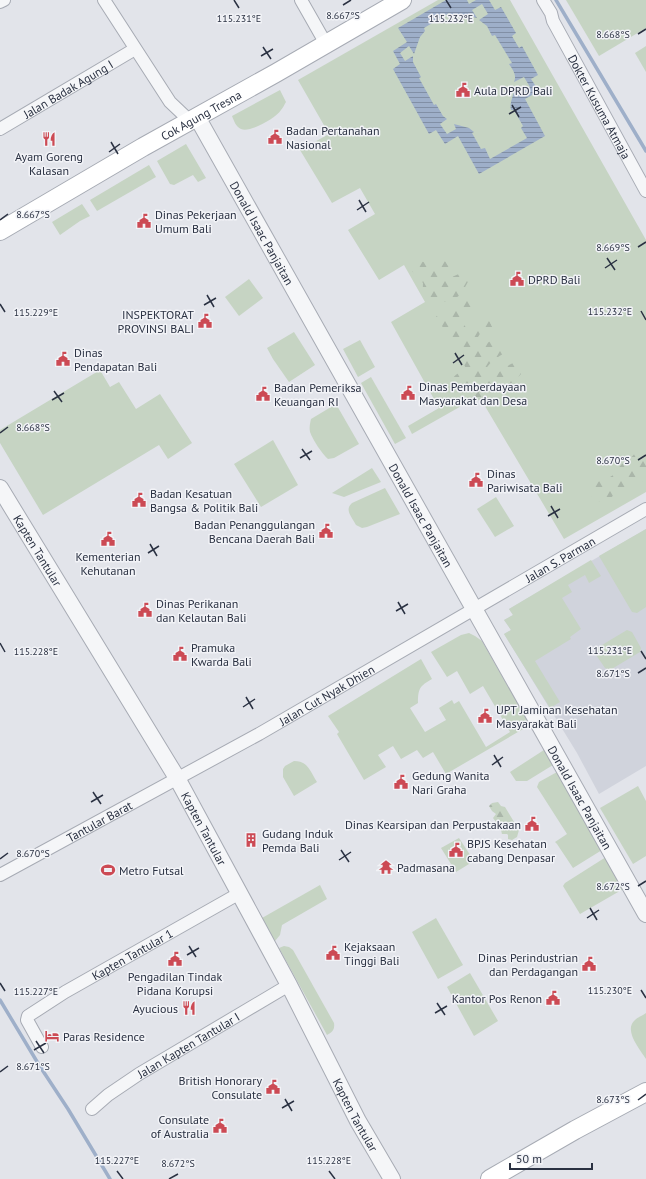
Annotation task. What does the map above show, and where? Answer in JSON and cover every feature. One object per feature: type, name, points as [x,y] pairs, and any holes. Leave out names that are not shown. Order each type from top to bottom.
[{"type":"main road","name":"Cok Agung Tresna","points":[[0,231],[402,0]]},
{"type":"main road","points":[[490,1179],[574,1130],[646,1092]]},
{"type":"street","points":[[0,2],[4,0]]},
{"type":"street","points":[[301,0],[326,44]]},
{"type":"street","name":"Dokter Kusuma Atmaja","points":[[537,0],[553,21]]},
{"type":"street","name":"Dokter Kusuma Atmaja","points":[[543,0],[646,191]]},
{"type":"street","points":[[110,2],[136,49],[170,102],[194,119]]},
{"type":"street","name":"Jalan Badak Agung I","points":[[0,129],[136,49]]},
{"type":"street","points":[[170,102],[174,130]]},
{"type":"street","name":"Donald Isaac Panjaitan","points":[[194,119],[646,914]]},
{"type":"street","name":"Kapten Tantular","points":[[0,488],[177,778],[236,895],[289,985],[339,1085],[392,1179]]},
{"type":"street","name":"Jalan S. Parman","points":[[474,610],[646,509]]},
{"type":"street","name":"Jalan Cut Nyak Dhien","points":[[177,778],[259,734],[474,610]]},
{"type":"street","name":"Tantular Barat","points":[[0,875],[177,778]]},
{"type":"street","name":"Kapten Tantular 1","points":[[42,1047],[27,1020],[28,1016],[64,992],[236,895]]},
{"type":"street","name":"Jalan Kapten Tantular I","points":[[92,1109],[139,1074],[289,985]]},
{"type":"shaded area","points":[[646,529],[646,766],[599,794],[577,753],[504,634],[511,630],[504,620],[513,615],[509,609]]},
{"type":"green space","points":[[438,0],[510,0],[646,240],[646,492],[564,539],[479,396],[412,434],[408,426],[439,408],[391,322],[425,302],[404,265],[379,280],[348,230],[375,214],[360,188],[332,203],[300,150],[329,134],[298,80]]},
{"type":"green space","points":[[566,0],[646,0],[646,28],[599,56]]},
{"type":"green space","points":[[646,46],[646,72],[635,53]]},
{"type":"green space","points":[[280,90],[286,102],[282,109],[274,117],[250,129],[241,129],[236,125],[232,116]]},
{"type":"green space","points":[[186,144],[206,178],[198,182],[193,175],[174,185],[170,184],[157,161]]},
{"type":"green space","points":[[149,165],[156,177],[97,211],[90,200]]},
{"type":"green space","points":[[82,204],[90,216],[60,235],[52,222]]},
{"type":"green space","points":[[412,261],[439,263],[445,261],[450,268],[441,275],[445,280],[461,273],[469,280],[460,295],[454,299],[435,306],[429,302],[425,296],[423,283],[409,268]]},
{"type":"green space","points":[[249,279],[263,298],[239,316],[225,297]]},
{"type":"green space","points":[[471,299],[477,299],[480,305],[475,314],[463,323],[468,331],[483,321],[489,320],[493,329],[481,332],[478,337],[470,343],[475,350],[494,339],[500,340],[508,351],[487,367],[484,375],[492,378],[505,367],[513,363],[519,368],[521,374],[506,387],[494,394],[476,401],[472,392],[480,386],[475,383],[463,391],[452,379],[455,375],[467,370],[436,317],[439,313]]},
{"type":"green space","points":[[294,332],[315,365],[289,382],[267,348]]},
{"type":"green space","points":[[360,340],[375,367],[358,377],[343,349]]},
{"type":"green space","points":[[100,370],[110,387],[119,382],[136,409],[160,394],[192,443],[168,459],[159,445],[43,515],[0,443],[0,430]]},
{"type":"green space","points":[[371,377],[406,438],[395,444],[361,383]]},
{"type":"green space","points":[[336,404],[359,444],[334,458],[328,459],[313,439],[310,432],[310,424],[311,419]]},
{"type":"green space","points":[[273,440],[298,485],[261,507],[234,464]]},
{"type":"green space","points":[[635,453],[646,456],[646,473],[644,473],[642,482],[632,488],[627,487],[620,489],[606,503],[598,501],[592,497],[591,492],[593,485],[612,476],[621,465]]},
{"type":"green space","points":[[372,468],[381,482],[344,497],[332,493]]},
{"type":"green space","points":[[385,488],[400,514],[367,527],[362,528],[356,525],[349,511],[352,503]]},
{"type":"green space","points":[[496,497],[514,526],[495,537],[477,509]]},
{"type":"green space","points":[[646,529],[646,607],[637,613],[632,612],[599,556]]},
{"type":"green space","points":[[591,560],[601,576],[589,583],[585,575],[568,585],[572,592],[562,598],[581,629],[570,637],[571,639],[535,661],[560,702],[550,708],[504,634],[511,630],[504,620],[513,615],[509,609]]},
{"type":"green space","points":[[627,630],[632,632],[641,648],[640,652],[610,670],[605,668],[596,655],[597,648]]},
{"type":"green space","points":[[469,633],[482,641],[530,725],[446,774],[433,752],[423,758],[417,750],[401,759],[393,746],[378,755],[386,767],[364,780],[337,734],[339,732],[328,716],[421,659],[432,679],[420,688],[418,703],[410,708],[425,732],[446,720],[439,708],[452,700],[454,704],[459,701],[486,747],[510,732],[483,686],[470,694],[457,671],[447,677],[431,652],[461,635]]},
{"type":"green space","points":[[544,750],[553,765],[527,781],[516,781],[510,772]]},
{"type":"green space","points":[[294,761],[299,761],[306,765],[317,782],[294,796],[283,777],[283,769],[285,766]]},
{"type":"green space","points":[[557,772],[602,850],[573,868],[555,842],[567,834],[537,787],[539,782]]},
{"type":"green space","points":[[638,786],[646,801],[646,856],[633,864],[600,808]]},
{"type":"green space","points":[[498,802],[501,806],[505,807],[519,830],[517,837],[512,840],[508,839],[507,834],[502,834],[500,826],[493,818],[496,814],[489,806],[492,803]]},
{"type":"green space","points":[[459,838],[474,861],[456,872],[441,848]]},
{"type":"green space","points":[[606,857],[625,888],[580,914],[563,886],[565,883]]},
{"type":"green space","points":[[320,885],[327,899],[282,925],[280,935],[275,941],[262,918]]},
{"type":"green space","points":[[436,918],[463,965],[438,979],[412,932]]},
{"type":"green space","points":[[284,946],[293,950],[334,1023],[333,1030],[327,1035],[279,948]]},
{"type":"green space","points":[[470,973],[498,1021],[474,1036],[447,987]]},
{"type":"green space","points":[[646,1013],[646,1059],[634,1040],[631,1029],[635,1020]]},
{"type":"water","points":[[446,0],[467,0],[469,4],[476,0],[489,0],[495,10],[501,7],[516,33],[512,36],[519,48],[522,46],[538,75],[531,79],[539,91],[525,99],[545,136],[479,174],[458,136],[445,144],[436,130],[429,134],[393,69],[400,64],[393,51],[407,42],[398,28]],"holes":[[[482,4],[488,14],[479,20],[487,26],[492,36],[495,35],[512,63],[509,64],[515,75],[514,82],[524,77],[530,87],[519,93],[515,87],[511,105],[511,110],[514,110],[523,126],[521,128],[527,138],[490,159],[485,148],[481,149],[472,133],[474,132],[469,128],[454,124],[456,129],[447,134],[440,124],[447,119],[443,116],[436,104],[434,105],[419,78],[421,77],[413,62],[413,56],[405,61],[400,53],[409,46],[414,54],[420,37],[425,31],[424,28],[449,13],[452,16],[466,15],[477,18],[472,10]]]},
{"type":"waterway","points":[[556,0],[646,151]]},
{"type":"waterway","points":[[0,1000],[110,1179]]},
{"type":"place","name":"Aula DPRD Bali","points":[[463,90]]},
{"type":"place","name":"Badan Pertanahan Nasional","points":[[275,137]]},
{"type":"place","name":"Ayam Goreng Kalasan","points":[[49,139]]},
{"type":"place","name":"Dinas Pekerjaan Umum Bali","points":[[144,221]]},
{"type":"place","name":"DPRD Bali","points":[[517,279]]},
{"type":"place","name":"INSPEKTORAT PROVINSI BALI","points":[[205,321]]},
{"type":"place","name":"Dinas Pendapatan Bali","points":[[63,359]]},
{"type":"place","name":"Dinas Pemberdayaan Masyarakat dan Desa","points":[[408,393]]},
{"type":"place","name":"Badan Pemeriksa Keuangan RI","points":[[263,394]]},
{"type":"place","name":"Dinas Pariwisata Bali","points":[[476,480]]},
{"type":"place","name":"Badan Kesatuan Bangsa & Politik Bali","points":[[139,500]]},
{"type":"place","name":"Badan Penanggulangan Bencana Daerah Bali","points":[[326,531]]},
{"type":"place","name":"Kementerian Kehutanan","points":[[108,539]]},
{"type":"place","name":"Dinas Perikanan dan Kelautan Bali","points":[[145,610]]},
{"type":"place","name":"Pramuka Kwarda Bali","points":[[180,654]]},
{"type":"place","name":"UPT Jaminan Kesehatan Masyarakat Bali","points":[[485,716]]},
{"type":"place","name":"Gedung Wanita Nari Graha","points":[[401,782]]},
{"type":"place","name":"Dinas Kearsipan dan Perpustakaan","points":[[532,824]]},
{"type":"place","name":"Gudang Induk Pemda Bali","points":[[251,840]]},
{"type":"place","name":"BPJS Kesehatan cabang Denpasar","points":[[456,850]]},
{"type":"place","name":"Padmasana","points":[[386,867]]},
{"type":"place","name":"Metro Futsal","points":[[108,870]]},
{"type":"place","name":"Kejaksaan Tinggi Bali","points":[[333,953]]},
{"type":"place","name":"Pengadilan Tindak Pidana Korupsi","points":[[175,959]]},
{"type":"place","name":"Dinas Perindustrian dan Perdagangan","points":[[589,964]]},
{"type":"place","name":"Kantor Pos Renon","points":[[553,998]]},
{"type":"place","name":"Ayucious","points":[[189,1008]]},
{"type":"place","name":"Paras Residence","points":[[52,1036]]},
{"type":"place","name":"British Honorary Consulate","points":[[273,1087]]},
{"type":"place","name":"Consulate of Australia","points":[[220,1126]]}]
